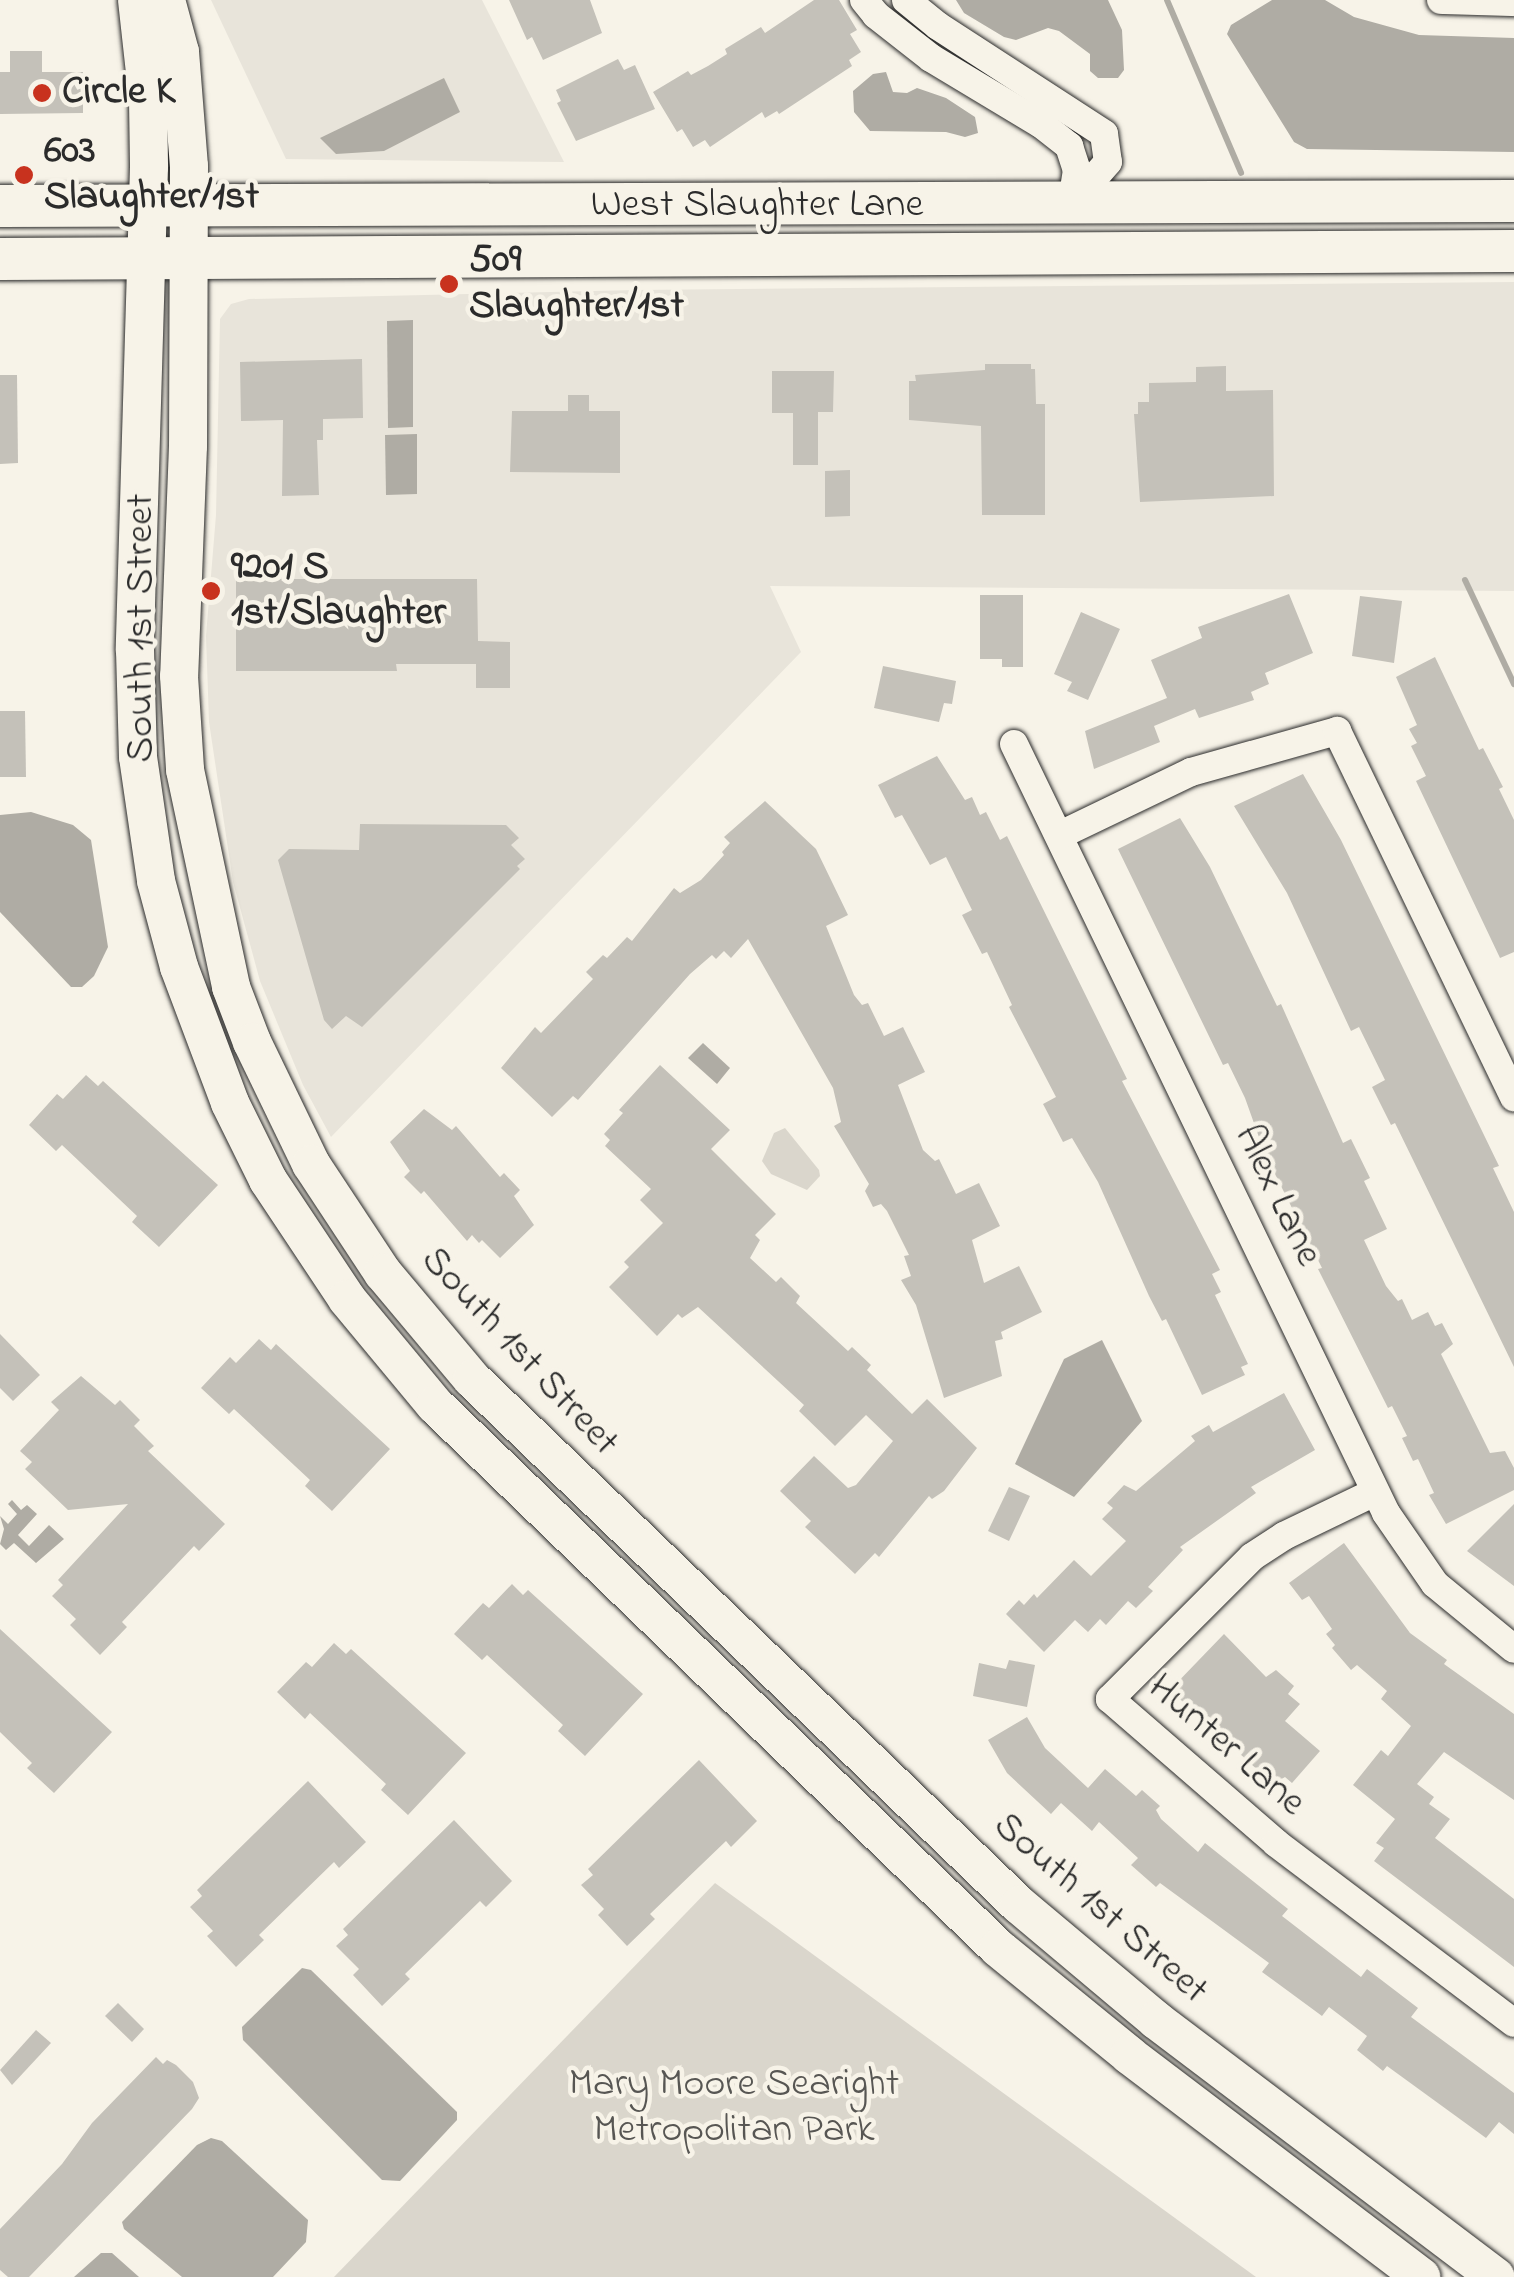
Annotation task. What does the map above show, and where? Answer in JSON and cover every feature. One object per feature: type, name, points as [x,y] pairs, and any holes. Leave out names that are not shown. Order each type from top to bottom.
[{"type":"main road","name":"South 1st Street","points":[[137,0],[148,100],[168,206],[189,255],[188,463],[178,676],[185,770],[219,944],[252,1042],[312,1164],[383,1274],[472,1378],[1019,1906],[1156,2020],[1496,2277]]},
{"type":"main road","name":"South 1st Street","points":[[166,0],[180,52],[168,206],[146,256],[135,650],[138,757],[156,881],[203,1036],[268,1180],[347,1298],[435,1405],[998,1948],[1129,2055],[1421,2277]]},
{"type":"main road","name":"West Slaughter Lane","points":[[0,206],[798,206],[1514,200]]},
{"type":"main road","points":[[1072,202],[1079,252]]},
{"type":"main road","points":[[564,254],[566,240],[575,236],[768,231],[783,224],[798,206]]},
{"type":"main road","name":"West Slaughter Lane","points":[[0,259],[189,255],[1514,252]]},
{"type":"main road","points":[[138,757],[185,770]]},
{"type":"main road","points":[[347,1298],[383,1274]]},
{"type":"main road","points":[[752,1710],[784,1680]]},
{"type":"main road","points":[[1129,2055],[1156,2020]]},
{"type":"street","points":[[864,0],[876,15],[931,58],[1042,124],[1069,146],[1077,170],[1072,202]]},
{"type":"street","points":[[906,0],[938,26],[1104,134],[1108,162],[1072,202]]},
{"type":"street","points":[[1441,0],[1514,2]]},
{"type":"street","points":[[1060,836],[1192,772],[1337,731],[1514,1097]]},
{"type":"street","name":"Alex Lane","points":[[1014,744],[1398,1534],[1435,1584],[1514,1650]]},
{"type":"street","name":"Hunter Lane","points":[[1375,1492],[1284,1536],[1252,1557],[1110,1698],[1276,1844],[1514,2023]]},
{"type":"shaded area","points":[[211,0],[482,0],[564,162],[286,159]]},
{"type":"shaded area","points":[[956,0],[1108,0],[1122,30],[1124,70],[1118,78],[1098,78],[1090,71],[1090,54],[1059,31],[1048,28],[1016,40],[1004,37],[964,13]]},
{"type":"shaded area","points":[[1272,0],[1325,0],[1354,17],[1419,35],[1514,38],[1514,152],[1307,149],[1294,142],[1227,34],[1231,25]]},
{"type":"shaded area","points":[[886,72],[893,92],[907,93],[917,88],[946,98],[975,117],[978,133],[965,137],[946,132],[870,131],[854,112],[853,91],[873,74]]},
{"type":"shaded area","points":[[444,78],[460,112],[384,151],[336,154],[320,138]]},
{"type":"shaded area","points":[[1514,282],[1514,591],[770,586],[801,652],[331,1137],[303,1085],[260,981],[233,882],[209,722],[206,636],[216,515],[220,319],[231,304],[249,299],[637,290]]},
{"type":"shaded area","points":[[413,320],[413,427],[388,428],[387,321]]},
{"type":"shaded area","points":[[417,434],[417,494],[386,495],[385,435]]},
{"type":"shaded area","points":[[31,812],[73,825],[91,840],[108,947],[94,976],[82,987],[71,987],[0,912],[0,815]]},
{"type":"shaded area","points":[[703,1043],[730,1068],[717,1084],[688,1058]]},
{"type":"shaded area","points":[[1102,1340],[1142,1421],[1074,1497],[1015,1464],[1064,1359]]},
{"type":"shaded area","points":[[12,1500],[21,1510],[27,1505],[37,1514],[18,1535],[29,1546],[49,1525],[64,1539],[36,1563],[14,1543],[6,1550],[0,1544],[4,1529],[0,1516],[8,1524],[17,1514],[8,1504]]},
{"type":"shaded area","points":[[302,1968],[311,1970],[457,2112],[457,2120],[400,2181],[382,2180],[243,2040],[242,2027]]},
{"type":"shaded area","points":[[211,2138],[222,2141],[308,2220],[306,2242],[273,2277],[182,2277],[124,2229],[122,2222],[197,2145]]},
{"type":"shaded area","points":[[101,2253],[112,2253],[139,2277],[74,2277]]},
{"type":"green space","points":[[785,1128],[819,1170],[820,1176],[807,1190],[771,1174],[762,1161],[774,1133]]},
{"type":"green space","name":"Mary Moore Searight Metropolitan Park","points":[[715,1883],[1256,2277],[334,2277]]},
{"type":"building","points":[[509,0],[590,0],[602,33],[543,60],[532,37],[527,40]]},
{"type":"building","points":[[814,0],[839,0],[857,30],[850,34],[861,52],[849,60],[852,66],[779,114],[777,111],[765,118],[762,112],[710,147],[705,140],[693,147],[682,129],[677,132],[653,92],[688,71],[691,75],[708,66],[727,54],[725,49],[761,27],[765,33]]},
{"type":"building","name":"Circle K","points":[[10,51],[42,51],[42,72],[83,72],[83,113],[0,114],[0,72],[10,72]]},
{"type":"building","points":[[618,59],[624,70],[635,65],[655,109],[576,141],[557,103],[561,101],[556,90]]},
{"type":"building","points":[[362,359],[363,418],[323,419],[323,440],[317,440],[319,495],[282,496],[283,420],[241,421],[240,362]]},
{"type":"building","points":[[985,364],[1031,364],[1031,369],[1035,369],[1036,404],[1045,404],[1045,515],[982,515],[981,426],[909,420],[909,381],[916,381],[915,375],[985,370]]},
{"type":"building","points":[[1226,366],[1226,391],[1273,390],[1274,496],[1140,502],[1134,414],[1138,414],[1138,402],[1149,402],[1149,383],[1196,382],[1196,367]]},
{"type":"building","points":[[772,371],[834,371],[833,412],[818,412],[818,465],[793,465],[793,413],[772,413]]},
{"type":"building","points":[[0,375],[17,375],[18,463],[0,464]]},
{"type":"building","points":[[568,395],[589,395],[589,411],[620,411],[620,473],[510,472],[512,411],[568,411]]},
{"type":"building","points":[[850,470],[850,516],[825,517],[825,471]]},
{"type":"building","points":[[236,579],[477,579],[478,641],[510,642],[510,688],[476,688],[476,664],[396,664],[397,671],[236,671]]},
{"type":"building","points":[[1289,594],[1313,653],[1265,673],[1269,684],[1251,692],[1254,700],[1199,718],[1195,709],[1154,726],[1160,742],[1094,769],[1085,731],[1167,698],[1151,660],[1202,638],[1198,627]]},
{"type":"building","points":[[980,595],[1023,595],[1023,667],[1002,667],[1002,659],[980,659]]},
{"type":"building","points":[[1360,596],[1402,601],[1394,663],[1352,656]]},
{"type":"building","points":[[1081,612],[1120,629],[1088,700],[1067,691],[1072,682],[1054,674]]},
{"type":"building","points":[[1435,657],[1479,750],[1483,748],[1503,787],[1499,789],[1514,820],[1514,952],[1500,958],[1416,781],[1426,776],[1411,746],[1417,743],[1409,729],[1417,725],[1396,677]]},
{"type":"building","points":[[883,666],[956,681],[952,704],[944,703],[939,722],[874,708]]},
{"type":"building","points":[[0,711],[25,711],[26,777],[0,777]]},
{"type":"building","points":[[937,756],[965,800],[972,797],[980,815],[986,812],[1000,840],[1007,836],[1127,1079],[1122,1081],[1220,1270],[1212,1274],[1221,1292],[1215,1295],[1248,1364],[1241,1367],[1245,1375],[1202,1395],[1166,1319],[1162,1321],[1149,1296],[1098,1182],[1072,1138],[1063,1142],[1043,1104],[1056,1097],[1009,1007],[1012,1005],[987,952],[982,954],[962,915],[972,910],[946,857],[930,865],[902,815],[895,818],[878,785]]},
{"type":"building","points":[[1303,774],[1341,840],[1499,1166],[1493,1168],[1514,1212],[1514,1367],[1395,1123],[1391,1125],[1372,1087],[1385,1080],[1359,1027],[1351,1031],[1287,893],[1234,806]]},
{"type":"building","points":[[765,801],[816,849],[848,915],[826,926],[854,995],[862,1005],[868,1003],[884,1036],[903,1027],[925,1072],[898,1085],[923,1150],[935,1161],[939,1159],[956,1194],[979,1183],[1000,1226],[972,1240],[984,1283],[1019,1266],[1042,1312],[1001,1332],[1003,1339],[995,1341],[1002,1376],[944,1398],[916,1305],[901,1280],[911,1276],[904,1256],[909,1255],[887,1211],[881,1204],[873,1207],[865,1191],[869,1184],[834,1126],[841,1122],[833,1088],[748,939],[731,958],[724,951],[716,959],[712,955],[690,974],[578,1100],[573,1096],[552,1117],[501,1068],[535,1027],[541,1033],[593,979],[586,972],[603,955],[607,958],[627,937],[632,941],[674,888],[680,893],[701,880],[724,855],[722,852],[730,843],[724,837]]},
{"type":"building","points":[[1180,818],[1210,867],[1277,1006],[1281,1004],[1343,1143],[1351,1139],[1370,1178],[1364,1181],[1387,1229],[1364,1240],[1386,1286],[1398,1301],[1402,1299],[1412,1320],[1428,1312],[1435,1326],[1442,1323],[1453,1344],[1441,1354],[1490,1453],[1505,1451],[1514,1468],[1514,1490],[1446,1524],[1429,1495],[1434,1493],[1418,1459],[1413,1461],[1402,1438],[1407,1436],[1392,1406],[1388,1408],[1318,1269],[1322,1268],[1265,1154],[1228,1063],[1223,1065],[1118,849]]},
{"type":"building","points":[[360,824],[506,825],[519,838],[511,845],[525,859],[517,866],[520,869],[362,1027],[346,1016],[332,1029],[324,1020],[278,860],[289,849],[359,850]]},
{"type":"building","points":[[660,1065],[730,1130],[711,1149],[776,1214],[755,1235],[760,1240],[750,1258],[776,1282],[781,1277],[800,1296],[796,1303],[848,1351],[852,1347],[871,1365],[867,1370],[912,1414],[927,1399],[977,1448],[944,1491],[932,1499],[929,1496],[879,1557],[875,1553],[855,1574],[805,1527],[811,1521],[780,1491],[814,1456],[848,1488],[856,1485],[893,1441],[866,1415],[835,1446],[799,1411],[804,1405],[698,1307],[682,1318],[678,1314],[657,1336],[609,1287],[629,1267],[624,1262],[663,1223],[640,1200],[651,1189],[605,1146],[610,1140],[604,1134],[623,1113],[619,1110]]},
{"type":"building","points":[[86,1075],[98,1086],[103,1081],[218,1185],[159,1247],[132,1222],[137,1216],[62,1145],[56,1151],[29,1125],[57,1094],[63,1099]]},
{"type":"building","points":[[424,1109],[452,1130],[456,1126],[500,1177],[504,1173],[520,1190],[514,1196],[534,1225],[500,1258],[482,1240],[479,1243],[472,1235],[467,1241],[424,1191],[421,1194],[404,1177],[410,1171],[390,1142]]},
{"type":"building","points":[[0,1334],[40,1375],[13,1401],[0,1388]]},
{"type":"building","points":[[259,1339],[271,1350],[276,1344],[390,1449],[332,1511],[305,1486],[310,1480],[234,1409],[229,1414],[201,1388],[230,1357],[236,1363]]},
{"type":"building","points":[[81,1376],[115,1405],[120,1400],[140,1420],[134,1426],[154,1446],[148,1451],[225,1524],[199,1551],[194,1546],[122,1622],[127,1627],[100,1655],[70,1625],[76,1619],[52,1596],[63,1585],[58,1580],[128,1504],[68,1510],[25,1469],[32,1462],[20,1451],[59,1410],[51,1402]]},
{"type":"building","points":[[1284,1393],[1315,1450],[1251,1487],[1256,1493],[1180,1547],[1183,1550],[1148,1587],[1153,1591],[1136,1608],[1128,1601],[1106,1625],[1100,1619],[1088,1632],[1075,1620],[1044,1652],[1006,1614],[1019,1600],[1024,1605],[1034,1594],[1037,1598],[1074,1560],[1091,1576],[1126,1541],[1102,1519],[1113,1508],[1107,1503],[1124,1485],[1136,1491],[1195,1441],[1191,1436],[1209,1425],[1213,1432]]},
{"type":"building","points":[[1009,1487],[1030,1496],[1009,1541],[988,1531]]},
{"type":"building","points":[[1514,1504],[1514,1586],[1467,1551]]},
{"type":"building","points":[[1344,1543],[1410,1633],[1447,1660],[1444,1664],[1514,1714],[1514,1800],[1444,1752],[1417,1784],[1434,1797],[1429,1804],[1450,1819],[1435,1838],[1514,1899],[1514,1967],[1374,1861],[1384,1848],[1376,1843],[1395,1819],[1353,1785],[1381,1750],[1388,1756],[1411,1726],[1381,1699],[1387,1691],[1357,1665],[1351,1670],[1332,1648],[1335,1645],[1326,1634],[1332,1629],[1309,1596],[1302,1600],[1289,1583]]},
{"type":"building","points":[[512,1584],[523,1595],[528,1590],[643,1694],[585,1756],[558,1731],[563,1725],[487,1655],[482,1660],[454,1634],[483,1603],[489,1608]]},
{"type":"building","points":[[0,1629],[112,1732],[54,1793],[27,1768],[32,1763],[0,1732]]},
{"type":"building","points":[[1224,1634],[1266,1677],[1276,1670],[1294,1686],[1288,1694],[1300,1704],[1285,1721],[1320,1751],[1292,1783],[1285,1777],[1273,1784],[1170,1690]]},
{"type":"building","points":[[334,1643],[346,1654],[351,1649],[466,1753],[408,1815],[381,1790],[386,1784],[310,1713],[305,1719],[277,1692],[306,1662],[312,1667]]},
{"type":"building","points":[[1009,1660],[1035,1665],[1027,1707],[973,1696],[979,1663],[1006,1669]]},
{"type":"building","points":[[1027,1717],[1045,1748],[1088,1788],[1105,1769],[1136,1796],[1142,1790],[1160,1806],[1156,1810],[1161,1819],[1198,1852],[1205,1843],[1288,1909],[1282,1916],[1361,1977],[1367,1969],[1418,2008],[1411,2017],[1514,2093],[1514,2134],[1499,2122],[1486,2138],[1387,2066],[1383,2071],[1357,2050],[1367,2036],[1329,2007],[1322,2016],[1262,1972],[1269,1963],[1160,1883],[1156,1887],[1131,1865],[1138,1858],[1099,1822],[1092,1831],[1061,1803],[1051,1814],[1007,1773],[988,1740]]},
{"type":"building","points":[[699,1760],[757,1821],[731,1847],[726,1841],[650,1914],[655,1919],[627,1946],[598,1915],[604,1909],[581,1885],[593,1875],[588,1869]]},
{"type":"building","points":[[308,1781],[366,1842],[339,1868],[334,1862],[259,1935],[264,1940],[236,1967],[207,1936],[213,1931],[190,1907],[202,1896],[197,1890]]},
{"type":"building","points":[[454,1820],[512,1881],[486,1907],[480,1901],[405,1974],[410,1979],[382,2006],[353,1975],[359,1969],[336,1946],[348,1935],[343,1929]]},
{"type":"building","points":[[118,2003],[144,2029],[132,2042],[105,2016]]},
{"type":"building","points":[[36,2030],[51,2043],[12,2085],[0,2070]]},
{"type":"building","points":[[156,2057],[163,2064],[167,2060],[176,2065],[193,2082],[199,2098],[192,2109],[29,2277],[8,2277],[0,2270],[0,2229],[62,2164],[92,2123]]},
{"type":"waterway","points":[[1167,0],[1241,173]]},
{"type":"waterway","points":[[1465,580],[1514,684]]},
{"type":"place","name":"Circle K","points":[[42,93]]},
{"type":"place","name":"603 Slaughter/1st","points":[[24,175]]},
{"type":"place","name":"509 Slaughter/1st","points":[[449,284]]},
{"type":"place","name":"9201 S 1st/Slaughter","points":[[211,591]]}]
